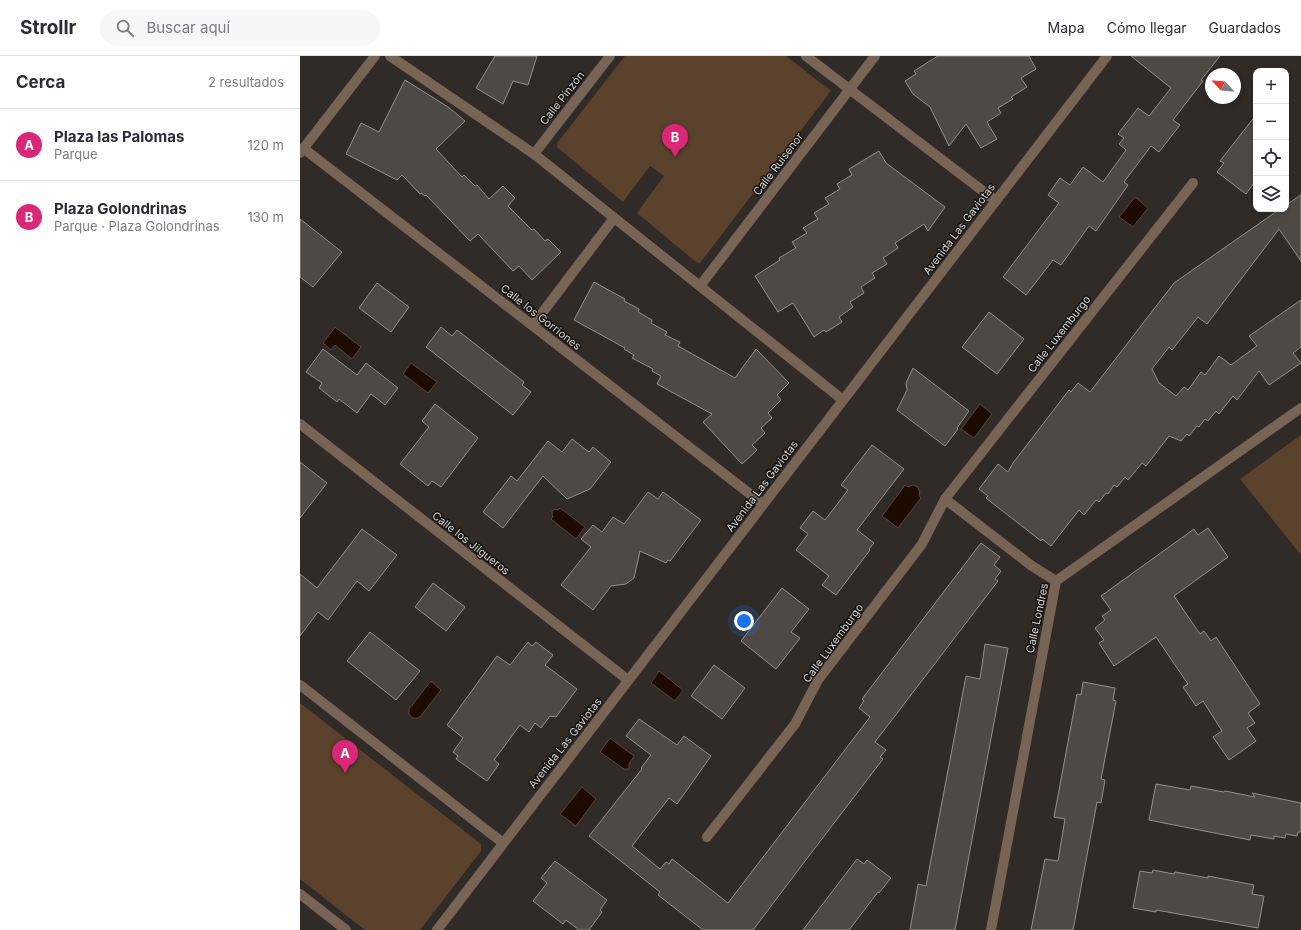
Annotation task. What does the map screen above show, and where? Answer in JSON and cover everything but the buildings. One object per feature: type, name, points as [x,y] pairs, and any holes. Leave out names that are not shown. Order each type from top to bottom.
[{"type":"street","points":[[302,151],[375,56]]},
{"type":"street","points":[[390,56],[534,154],[843,400]]},
{"type":"street","name":"Calle Pinzón","points":[[534,154],[610,56]]},
{"type":"street","points":[[806,56],[996,201]]},
{"type":"street","name":"Calle Ruisenor","points":[[700,286],[875,56]]},
{"type":"street","name":"Avenida Las Gaviotas","points":[[436,930],[1107,56]]},
{"type":"street","name":"Calle los Gorriones","points":[[302,151],[533,325],[763,504]]},
{"type":"street","name":"Calle Luxemburgo","points":[[707,837],[795,724],[818,680],[922,544],[945,500],[1192,183]]},
{"type":"street","points":[[533,325],[614,218]]},
{"type":"street","name":"Calle Londres","points":[[991,930],[1056,581],[1301,408]]},
{"type":"street","name":"Calle los Jilgueros","points":[[300,424],[628,680]]},
{"type":"street","points":[[945,500],[1032,566],[1056,581]]},
{"type":"street","points":[[300,684],[503,843]]},
{"type":"street","points":[[300,894],[346,930]]},
{"type":"shaded area","points":[[625,56],[786,56],[831,91],[700,263],[696,262],[637,213],[664,176],[650,166],[623,202],[557,147],[558,142]]},
{"type":"shaded area","points":[[1135,197],[1148,208],[1133,227],[1119,217]]},
{"type":"shaded area","points":[[335,327],[361,347],[352,359],[335,345],[331,350],[323,343]]},
{"type":"shaded area","points":[[411,363],[437,382],[428,393],[403,374]]},
{"type":"shaded area","points":[[980,404],[992,414],[974,438],[961,429]]},
{"type":"shaded area","points":[[1301,435],[1301,555],[1240,479]]},
{"type":"shaded area","points":[[905,485],[908,487],[913,485],[918,487],[921,498],[898,528],[882,516]]},
{"type":"shaded area","points":[[560,508],[585,527],[576,539],[551,519],[553,517],[552,511]]},
{"type":"shaded area","points":[[659,671],[683,690],[675,701],[651,683]]},
{"type":"shaded area","points":[[431,681],[441,690],[420,717],[413,718],[409,714],[409,709]]},
{"type":"shaded area","points":[[300,703],[481,844],[481,851],[420,930],[365,930],[300,879]]},
{"type":"shaded area","points":[[610,738],[634,756],[629,764],[629,769],[624,769],[600,752]]},
{"type":"shaded area","points":[[582,787],[596,799],[576,826],[560,814]]},
{"type":"place","name":"Plaza Golondrinas","points":[[675,157]]},
{"type":"place","name":"Plaza las Palomas","points":[[345,773]]}]
